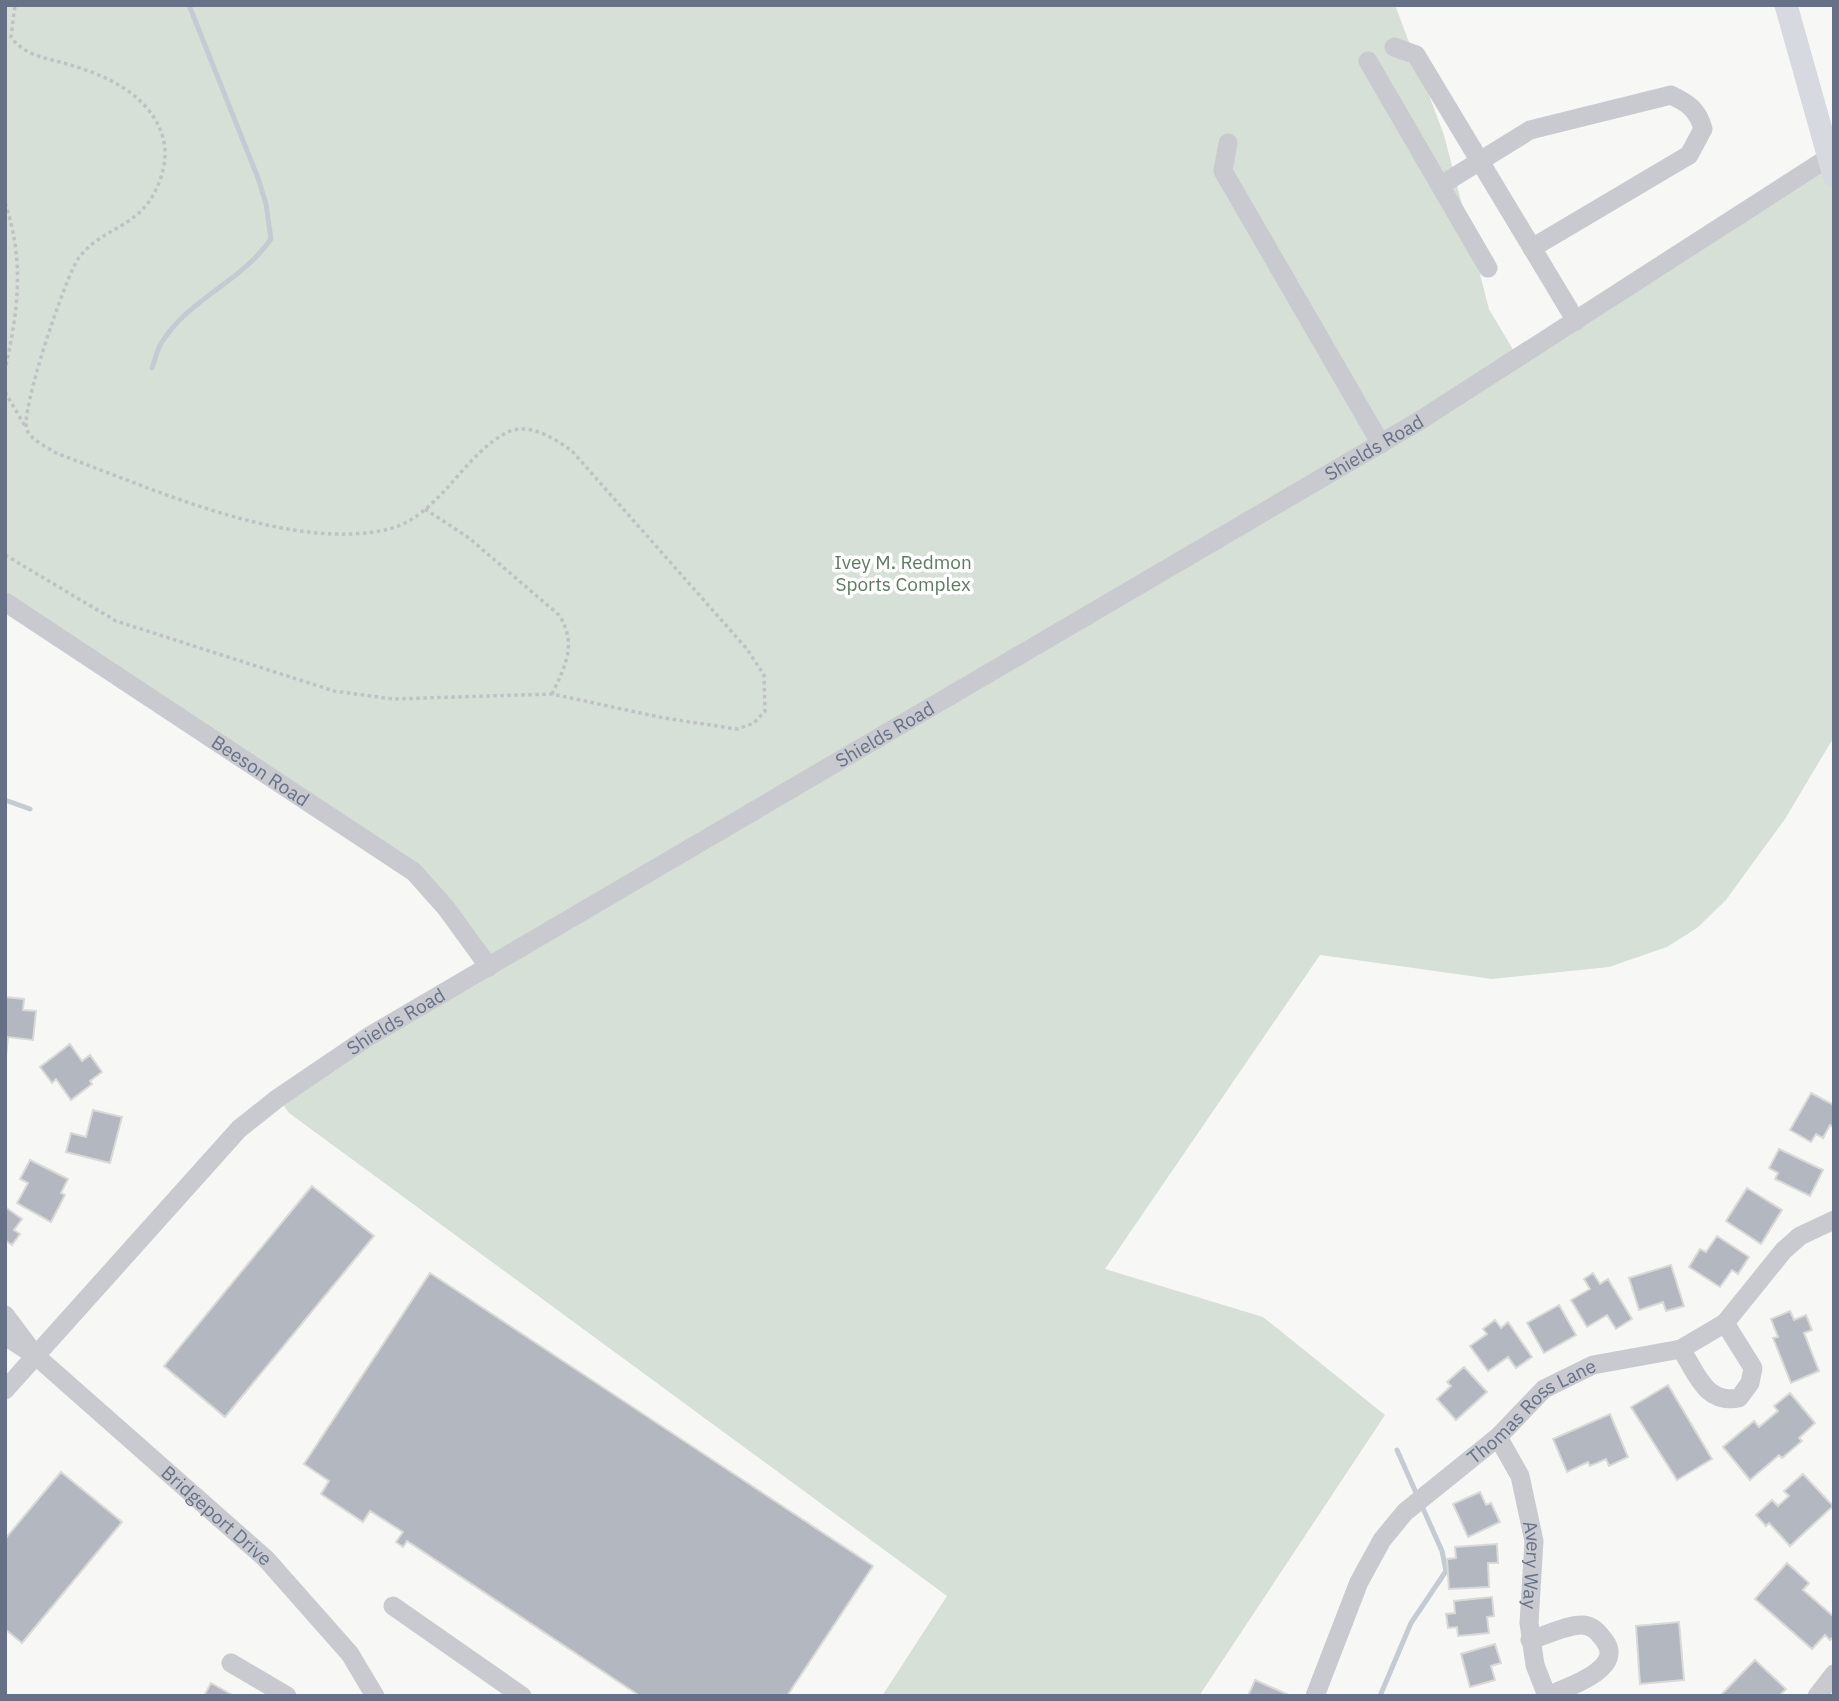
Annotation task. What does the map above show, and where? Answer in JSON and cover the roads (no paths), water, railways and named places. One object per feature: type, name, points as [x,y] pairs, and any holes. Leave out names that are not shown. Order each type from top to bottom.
[{"type":"main road","points":[[1786,5],[1833,162]]},
{"type":"street","points":[[1394,47],[1416,55],[1576,321]]},
{"type":"street","points":[[1368,61],[1488,268]]},
{"type":"street","points":[[1441,185],[1530,130],[1671,94],[1688,103],[1699,116],[1703,130],[1689,155],[1532,248]]},
{"type":"street","points":[[1228,143],[1223,171],[1381,444]]},
{"type":"street","name":"Shields Road","points":[[5,1390],[153,1223],[260,1111],[368,1037],[1381,444],[1833,162]]},
{"type":"street","name":"Beeson Road","points":[[5,602],[414,872],[446,908],[489,967]]},
{"type":"street","name":"Thomas Ross Lane","points":[[1315,1696],[1359,1582],[1382,1540],[1405,1512],[1498,1437],[1544,1389],[1593,1365],[1681,1349],[1725,1323],[1784,1251],[1800,1236],[1834,1220]]},
{"type":"street","points":[[5,1315],[36,1356]]},
{"type":"street","points":[[1681,1349],[1709,1393],[1723,1401],[1739,1398],[1750,1382],[1753,1368],[1725,1323]]},
{"type":"street","points":[[5,1336],[36,1356]]},
{"type":"street","name":"Bridgeport Drive","points":[[36,1356],[266,1559],[350,1654],[375,1696]]},
{"type":"street","name":"Avery Way","points":[[1498,1437],[1520,1476],[1534,1541],[1530,1640],[1535,1665],[1547,1696]]},
{"type":"street","points":[[393,1606],[523,1696]]},
{"type":"street","points":[[1530,1640],[1581,1625],[1596,1629],[1608,1644],[1608,1659],[1600,1672],[1547,1696]]},
{"type":"street","points":[[231,1663],[287,1696]]},
{"type":"street","points":[[1817,1696],[1834,1674]]},
{"type":"waterway","points":[[152,368],[160,345],[173,327],[246,267],[271,239],[266,204],[258,178],[189,5]]},
{"type":"waterway","points":[[5,800],[30,809]]},
{"type":"waterway","points":[[1397,1450],[1417,1495]]},
{"type":"waterway","points":[[1380,1696],[1411,1623],[1446,1571],[1442,1551],[1421,1504]]},
{"type":"park label","name":"Ivey M. Redmon Sports Complex","points":[[903,573]]}]
